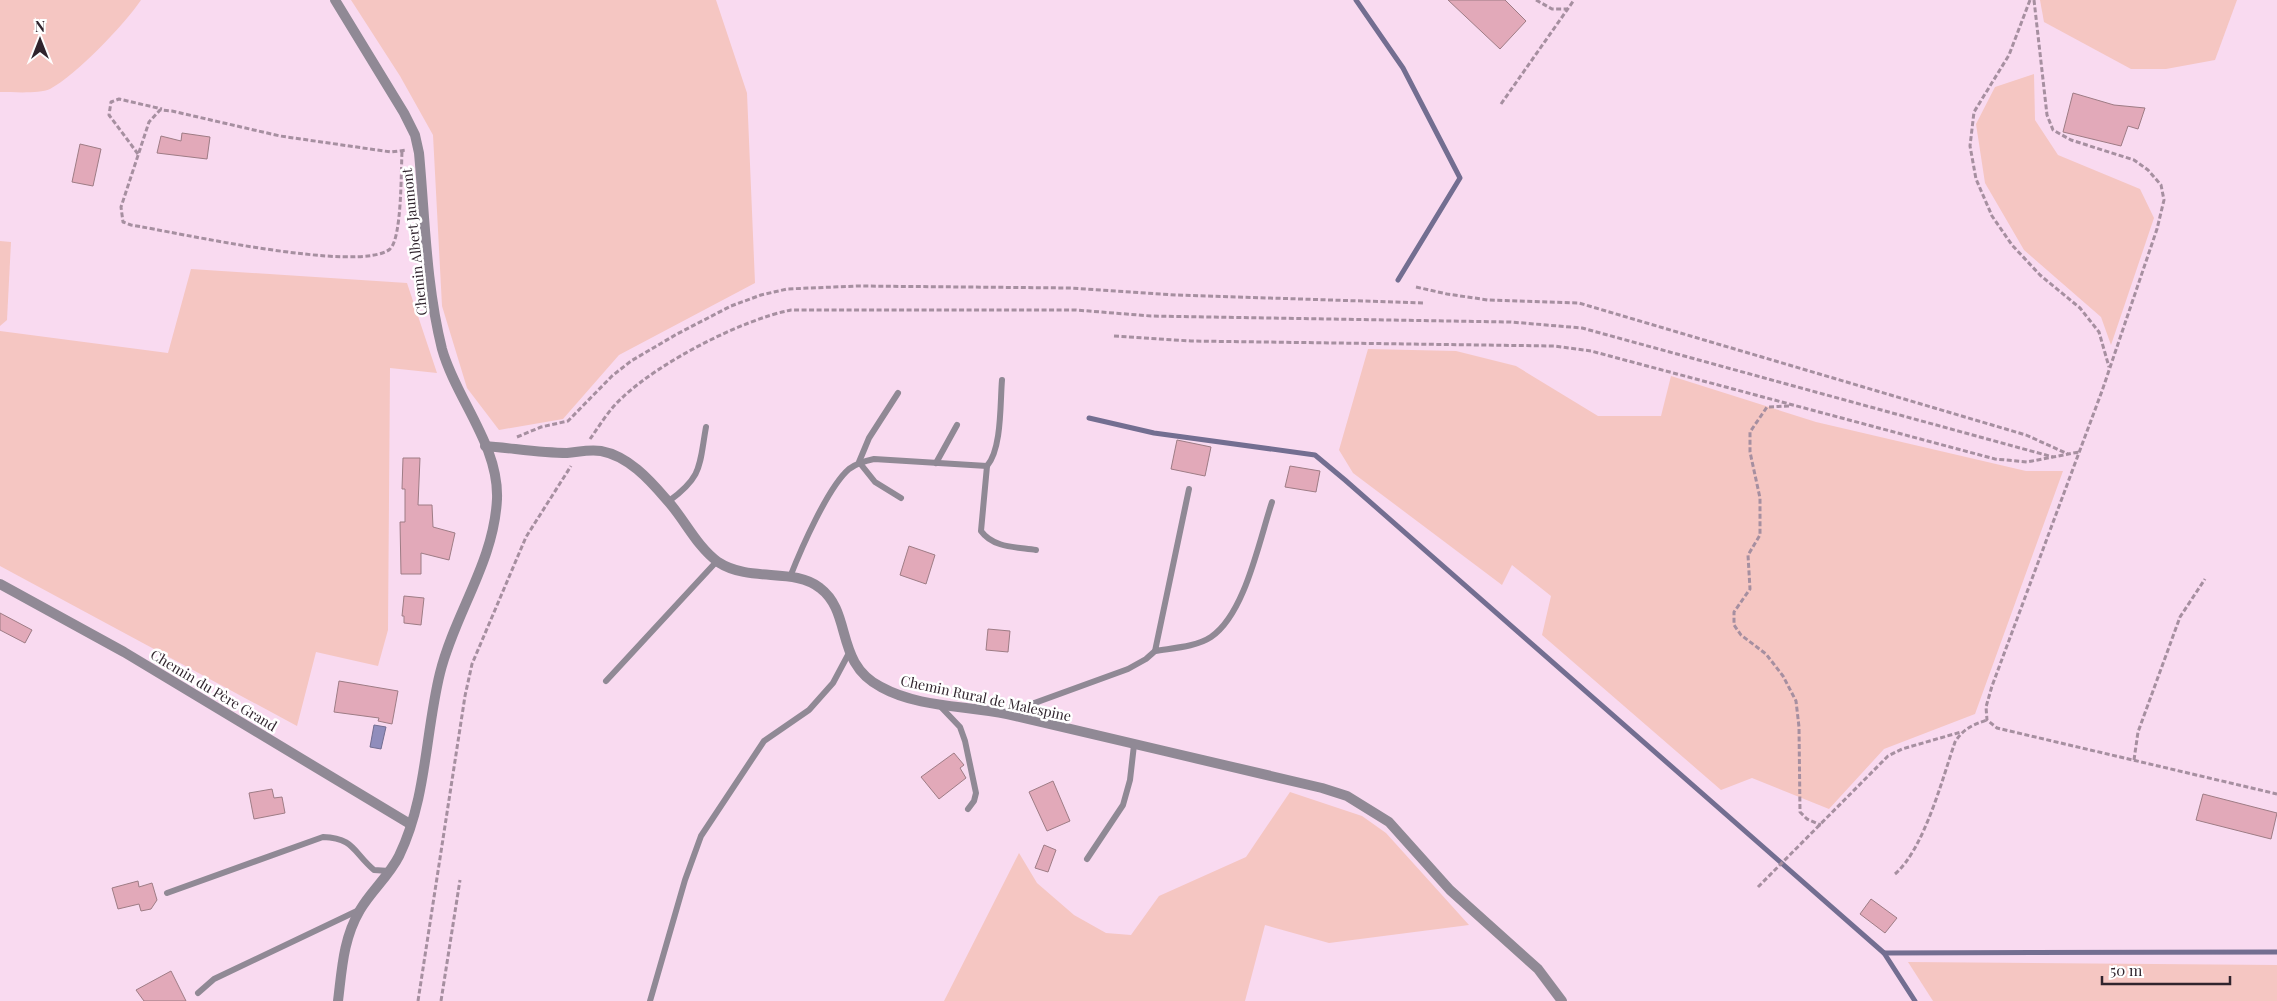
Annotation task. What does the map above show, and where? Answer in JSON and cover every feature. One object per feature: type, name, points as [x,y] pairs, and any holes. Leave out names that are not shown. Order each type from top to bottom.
[{"type":"street","name":"Chemin Albert Jaumont","points":[[335,0],[404,113],[415,135],[430,283],[443,350],[457,389],[485,446],[495,475],[497,497],[491,542],[440,672],[423,783],[398,857],[360,910],[345,943],[338,1001]]},
{"type":"street","name":"Chemin Rural de Malespine","points":[[485,446],[568,453],[582,451],[602,452],[615,456],[633,467],[669,501],[697,540],[717,561],[738,571],[764,576],[790,576],[808,581],[820,588],[836,608],[849,653],[856,667],[877,686],[893,694],[926,703],[937,703],[1004,714],[1322,788],[1347,796],[1389,822],[1450,890],[1538,969],[1562,1001]]},
{"type":"street","name":"Chemin du Père Grand","points":[[0,584],[124,652],[410,824]]},
{"type":"lane","points":[[1002,380],[996,448],[992,460],[986,466],[981,531],[987,539],[995,543],[1036,550]]},
{"type":"lane","points":[[860,462],[869,438],[898,393]]},
{"type":"lane","points":[[936,463],[957,425]]},
{"type":"lane","points":[[669,501],[691,482],[698,469],[706,427]]},
{"type":"lane","points":[[790,576],[800,550],[836,483],[848,470],[860,462],[874,459],[986,466]]},
{"type":"lane","points":[[860,462],[875,482],[902,498]]},
{"type":"lane","points":[[1155,651],[1189,489]]},
{"type":"lane","points":[[1004,714],[1128,669],[1146,659],[1155,651],[1196,644],[1210,638],[1226,623],[1241,598],[1272,502]]},
{"type":"lane","points":[[606,681],[717,561]]},
{"type":"lane","points":[[650,1001],[685,880],[701,836],[764,741],[809,710],[833,683],[849,653]]},
{"type":"lane","points":[[937,703],[960,727],[965,741],[976,792],[974,801],[968,809]]},
{"type":"lane","points":[[1087,859],[1123,805],[1130,780],[1134,745]]},
{"type":"lane","points":[[167,893],[323,837],[337,838],[348,842],[374,870],[389,871]]},
{"type":"lane","points":[[198,993],[214,980],[360,910]]},
{"type":"path","points":[[1536,0],[1552,9],[1567,9]]},
{"type":"path","points":[[1501,104],[1574,0]]},
{"type":"path","points":[[2030,0],[2009,55],[1974,112],[1970,146],[1976,179],[1992,216],[2012,245],[2040,275],[2080,308],[2099,332],[2110,369]]},
{"type":"path","points":[[2034,0],[2047,115],[2053,130],[2071,140],[2134,160],[2148,170],[2160,185],[2164,200],[2157,230],[2110,369],[1992,686],[1986,707],[1987,720],[1997,728],[2277,794]]},
{"type":"path","points":[[138,154],[109,115],[111,102],[119,99],[280,136],[391,152],[402,152],[417,146]]},
{"type":"path","points":[[172,111],[160,110],[149,122],[120,208],[123,222],[131,225],[294,253],[361,258],[378,256],[390,248],[395,241],[398,227],[402,152]]},
{"type":"path","points":[[503,447],[521,434],[568,421],[612,376],[631,361],[677,334],[731,306],[787,288],[858,286],[1070,288],[1176,295],[1424,303]]},
{"type":"path","points":[[1416,286],[1448,294],[1488,300],[1579,304],[2026,434],[2068,454]]},
{"type":"path","points":[[418,1001],[465,696],[472,664],[526,537],[582,451],[622,398],[652,373],[730,330],[772,314],[791,310],[1076,310],[1151,316],[1511,322],[1582,328],[2053,457]]},
{"type":"path","points":[[1114,336],[1191,341],[1554,346],[1591,351],[1994,459],[2026,462],[2079,452]]},
{"type":"path","points":[[1794,405],[1767,406],[1750,432],[1750,452],[1760,498],[1762,521],[1760,535],[1748,555],[1750,589],[1734,612],[1734,624],[1741,635],[1766,654],[1783,676],[1796,701],[1799,727],[1800,812],[1807,819],[1820,825]]},
{"type":"path","points":[[2134,760],[2138,732],[2180,617],[2205,579]]},
{"type":"path","points":[[1758,887],[1888,756],[1902,749],[1961,732],[1970,726],[1987,720]]},
{"type":"path","points":[[1895,874],[1905,865],[1918,844],[1961,732]]},
{"type":"path","points":[[441,1001],[460,880]]},
{"type":"shaded area","points":[[0,0],[141,0],[112,35],[73,73],[50,89],[39,92],[26,92],[0,92]]},
{"type":"shaded area","points":[[351,0],[716,0],[747,93],[755,283],[619,355],[563,419],[499,430],[467,388],[442,306],[433,135],[400,76]]},
{"type":"shaded area","points":[[2040,0],[2237,0],[2215,60],[2166,69],[2131,69],[2044,22]]},
{"type":"shaded area","points":[[2034,74],[2035,120],[2058,155],[2140,189],[2154,218],[2111,345],[2101,317],[2024,250],[1985,183],[1976,124],[1995,87]]},
{"type":"shaded area","points":[[0,241],[11,242],[7,320],[0,326]]},
{"type":"shaded area","points":[[191,269],[407,283],[437,373],[390,368],[388,630],[378,666],[316,652],[297,726],[0,566],[0,331],[168,353]]},
{"type":"shaded area","points":[[1368,349],[1456,351],[1516,366],[1598,416],[1661,416],[1671,376],[1816,422],[2026,471],[2063,471],[1975,714],[1884,749],[1829,809],[1752,778],[1721,790],[1542,635],[1551,596],[1512,565],[1502,585],[1353,473],[1339,450]]},
{"type":"shaded area","points":[[374,725],[386,727],[381,749],[370,747]]},
{"type":"shaded area","points":[[1290,792],[1362,816],[1386,833],[1469,925],[1329,943],[1265,925],[1245,1001],[944,1001],[1019,853],[1037,883],[1074,915],[1106,933],[1131,935],[1159,896],[1246,857]]},
{"type":"shaded area","points":[[1908,962],[2277,965],[2277,1001],[1933,1001]]},
{"type":"building","points":[[1448,0],[1505,0],[1526,21],[1500,49]]},
{"type":"building","points":[[2073,93],[2114,105],[2145,108],[2138,129],[2128,126],[2121,146],[2063,132]]},
{"type":"building","points":[[182,133],[210,137],[207,159],[157,153],[161,136],[181,141]]},
{"type":"building","points":[[80,144],[101,149],[93,186],[72,182]]},
{"type":"building","points":[[1177,440],[1211,447],[1205,476],[1171,469]]},
{"type":"building","points":[[403,458],[420,458],[418,505],[432,505],[433,527],[455,533],[449,560],[421,553],[421,574],[401,574],[400,522],[405,522],[405,489],[402,489]]},
{"type":"building","points":[[1290,466],[1320,471],[1316,492],[1285,487]]},
{"type":"building","points":[[909,546],[935,555],[926,584],[900,575]]},
{"type":"building","points":[[404,596],[424,598],[421,625],[404,623],[404,616],[402,616]]},
{"type":"building","points":[[0,613],[32,630],[25,643],[0,630]]},
{"type":"building","points":[[988,629],[1010,631],[1008,652],[986,650]]},
{"type":"building","points":[[339,681],[398,691],[392,724],[378,721],[379,718],[334,712]]},
{"type":"building","points":[[954,753],[964,765],[960,768],[966,778],[939,799],[921,777]]},
{"type":"building","points":[[1053,781],[1070,821],[1047,831],[1029,792]]},
{"type":"building","points":[[272,789],[274,798],[282,797],[285,813],[254,819],[249,793]]},
{"type":"building","points":[[2203,794],[2277,813],[2271,839],[2196,820]]},
{"type":"building","points":[[1044,845],[1056,850],[1048,872],[1035,868]]},
{"type":"building","points":[[138,881],[139,887],[152,883],[157,900],[151,909],[141,911],[139,904],[118,909],[112,888]]},
{"type":"building","points":[[1871,899],[1897,918],[1885,933],[1860,914]]},
{"type":"building","points":[[171,971],[186,1001],[144,1001],[136,990]]},
{"type":"waterway","points":[[1356,0],[1403,68],[1460,178],[1398,280]]},
{"type":"waterway","points":[[1089,418],[1154,433],[1315,455],[1884,953],[2277,952]]},
{"type":"waterway","points":[[1884,953],[1915,1001]]}]
